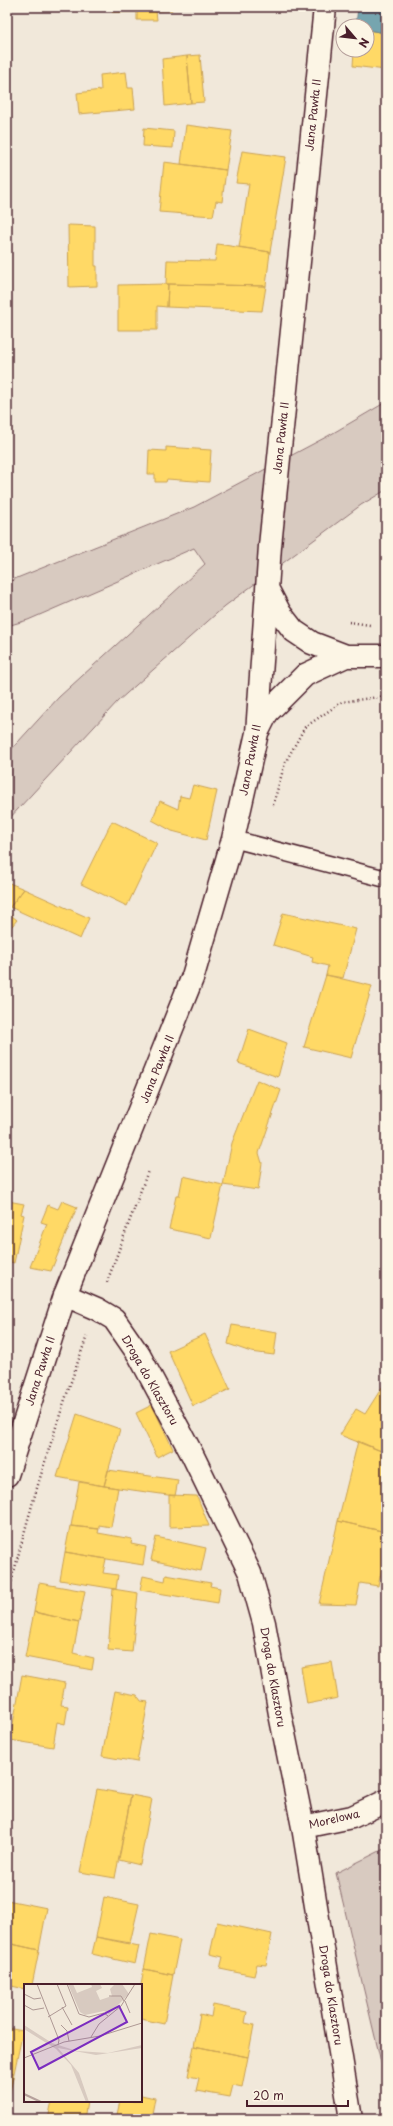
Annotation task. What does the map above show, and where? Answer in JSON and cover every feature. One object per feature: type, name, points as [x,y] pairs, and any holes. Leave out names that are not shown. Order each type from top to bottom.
[{"type":"street","name":"Jana Pawła II","points":[[7,1475],[65,1295],[193,976],[233,838],[257,733],[276,486],[325,7]]},
{"type":"street","points":[[268,590],[280,613],[294,631],[312,643],[346,656],[386,656]]},
{"type":"street","points":[[257,733],[267,713],[305,675],[346,656]]},
{"type":"street","name":"Droga do Klasztoru","points":[[65,1295],[97,1308],[114,1319],[139,1355],[192,1454],[250,1573],[264,1623],[280,1714],[303,1827],[352,2119]]},
{"type":"street","name":"Morelowa","points":[[303,1827],[352,1817],[386,1801]]},
{"type":"lane","points":[[233,838],[386,879]]},
{"type":"path","points":[[349,622],[371,625]]},
{"type":"path","points":[[342,702],[386,696]]},
{"type":"shaded area","points":[[386,402],[386,490],[361,505],[225,606],[118,701],[7,821],[7,754],[59,697],[205,564],[194,548],[28,620],[7,626],[7,582],[194,507],[328,436]]},
{"type":"shaded area","points":[[386,1848],[386,2083],[336,1873]]},
{"type":"building: Mieszkania","points":[[112,7],[172,7],[172,10],[156,11],[157,20],[137,20],[137,12],[112,12]]},
{"type":"building: Mieszkania","points":[[375,31],[386,33],[386,70],[353,66],[354,58],[375,58]]},
{"type":"building: Mieszkania","points":[[200,55],[204,102],[191,103],[187,56]]},
{"type":"building: Mieszkania","points":[[187,56],[191,103],[165,106],[162,59]]},
{"type":"building: Mieszkania","points":[[126,72],[128,88],[133,88],[135,109],[79,114],[77,93],[101,90],[100,75]]},
{"type":"building: Mieszkania","points":[[186,125],[232,131],[226,170],[181,164]]},
{"type":"building: Mieszkania","points":[[144,128],[174,131],[173,148],[143,146]]},
{"type":"building: Mieszkania","points":[[242,151],[286,157],[270,252],[239,247],[249,184],[236,183]]},
{"type":"building: Mieszkania","points":[[164,162],[226,170],[222,202],[216,201],[213,216],[159,212]]},
{"type":"building: Mieszkania","points":[[68,225],[95,226],[95,266],[97,266],[97,286],[69,287]]},
{"type":"building: Mieszkania","points":[[217,244],[270,252],[266,286],[166,284],[167,260],[215,261]]},
{"type":"building: Mieszkania","points":[[168,284],[266,286],[262,311],[167,307]]},
{"type":"building: Mieszkania","points":[[168,284],[167,307],[157,306],[157,330],[118,330],[118,285]]},
{"type":"building: Mieszkania","points":[[166,447],[211,450],[209,482],[167,479],[166,482],[155,482],[155,474],[148,474],[149,450],[166,451]]},
{"type":"building: Mieszkania","points":[[193,785],[217,791],[206,840],[172,831],[152,820],[160,801],[178,809],[180,796],[189,798]]},
{"type":"building: Mieszkania","points":[[112,821],[157,843],[127,906],[81,884]]},
{"type":"building: Mieszkania","points":[[7,882],[24,889],[7,911]]},
{"type":"building: Mieszkania","points":[[24,889],[89,918],[80,939],[10,907]]},
{"type":"building: Mieszkania","points":[[7,912],[17,920],[7,932]]},
{"type":"building: Mieszkania","points":[[283,913],[356,929],[343,978],[326,975],[328,966],[312,962],[313,957],[273,945]]},
{"type":"building: Mieszkania","points":[[326,975],[372,986],[351,1058],[304,1047]]},
{"type":"building: Mieszkania","points":[[249,1029],[287,1043],[278,1077],[238,1063]]},
{"type":"building: Mieszkania","points":[[257,1080],[281,1090],[259,1153],[262,1163],[258,1190],[223,1185],[232,1143]]},
{"type":"building: Mieszkania","points":[[183,1176],[223,1185],[211,1238],[169,1229],[176,1196],[179,1196]]},
{"type":"building: Mieszkania","points":[[8,1201],[24,1204],[21,1214],[24,1215],[14,1263],[7,1261]]},
{"type":"building: Mieszkania","points":[[62,1201],[77,1207],[51,1271],[30,1267],[47,1224],[41,1222],[48,1205],[58,1209]]},
{"type":"building: Mieszkania","points":[[232,1325],[277,1332],[274,1355],[251,1352],[228,1344]]},
{"type":"building: Mieszkania","points":[[205,1334],[230,1389],[193,1406],[168,1351]]},
{"type":"building: Mieszkania","points":[[386,1381],[386,1453],[340,1435],[356,1409],[365,1414]]},
{"type":"building: Mieszkania","points":[[152,1405],[173,1449],[157,1457],[136,1413]]},
{"type":"building: Mieszkania","points":[[77,1414],[120,1429],[104,1486],[57,1477]]},
{"type":"building: Mieszkania","points":[[358,1441],[386,1453],[386,1532],[338,1521]]},
{"type":"building: Mieszkania","points":[[108,1470],[178,1480],[175,1496],[104,1486]]},
{"type":"building: Mieszkania","points":[[79,1482],[118,1488],[111,1527],[99,1525],[99,1529],[71,1526]]},
{"type":"building: Mieszkania","points":[[169,1495],[197,1496],[209,1526],[169,1527]]},
{"type":"building: Mieszkania","points":[[338,1521],[386,1532],[386,1551],[378,1586],[360,1583],[356,1605],[319,1604]]},
{"type":"building: Mieszkania","points":[[70,1526],[99,1529],[98,1533],[132,1539],[131,1544],[146,1547],[143,1565],[65,1552]]},
{"type":"building: Mieszkania","points":[[156,1537],[206,1548],[201,1571],[151,1560]]},
{"type":"building: Mieszkania","points":[[65,1552],[106,1559],[103,1573],[118,1575],[116,1589],[60,1580]]},
{"type":"building: Mieszkania","points":[[166,1575],[211,1583],[210,1586],[220,1588],[218,1603],[140,1590],[143,1576],[165,1581]]},
{"type":"building: Mieszkania","points":[[39,1583],[85,1591],[79,1622],[34,1612]]},
{"type":"building: Mieszkania","points":[[113,1589],[138,1593],[132,1652],[108,1650]]},
{"type":"building: Mieszkania","points":[[34,1612],[79,1622],[73,1653],[94,1658],[92,1670],[25,1657]]},
{"type":"building: Mieszkania","points":[[332,1662],[338,1698],[307,1704],[301,1667]]},
{"type":"building: Mieszkania","points":[[22,1675],[65,1683],[61,1705],[68,1706],[65,1724],[57,1722],[53,1747],[10,1740]]},
{"type":"building: Mieszkania","points":[[115,1691],[137,1695],[141,1701],[148,1702],[137,1762],[102,1756]]},
{"type":"building: Mieszkania","points":[[97,1789],[131,1795],[115,1878],[80,1872]]},
{"type":"building: Mieszkania","points":[[131,1795],[152,1799],[140,1865],[119,1860]]},
{"type":"building: Mieszkania","points":[[104,1897],[139,1904],[130,1943],[96,1937]]},
{"type":"building: Mieszkania","points":[[7,1900],[47,1908],[39,1950],[7,1943]]},
{"type":"building: Mieszkania","points":[[217,1922],[272,1934],[266,1965],[257,1964],[254,1976],[220,1969],[223,1957],[210,1954]]},
{"type":"building: Mieszkania","points":[[151,1934],[180,1940],[173,1975],[144,1969]]},
{"type":"building: Mieszkania","points":[[96,1937],[139,1946],[135,1964],[92,1954]]},
{"type":"building: Mieszkania","points":[[7,1943],[39,1950],[32,1984],[24,1984],[24,1989],[7,1985]]},
{"type":"building: Mieszkania","points":[[144,1969],[173,1975],[164,2024],[142,2019],[141,1984]]},
{"type":"building: Mieszkania","points":[[213,2005],[247,2012],[245,2023],[254,2025],[248,2057],[194,2046],[200,2014],[211,2017]]},
{"type":"building: Mieszkania","points":[[7,2028],[23,2031],[14,2073],[7,2072]]},
{"type":"building: Mieszkania","points":[[194,2046],[248,2057],[242,2087],[233,2085],[230,2097],[196,2091],[199,2078],[188,2076]]},
{"type":"building: Mieszkania","points":[[7,2072],[14,2073],[7,2107]]},
{"type":"building: Mieszkania","points":[[142,2095],[155,2098],[151,2119],[116,2119],[120,2102],[142,2102]]},
{"type":"building: Mieszkania","points":[[52,2102],[87,2102],[84,2119],[48,2119]]},
{"type":"building: Publiczne","points":[[358,7],[386,7],[386,33],[375,31],[375,18],[357,18]]}]
